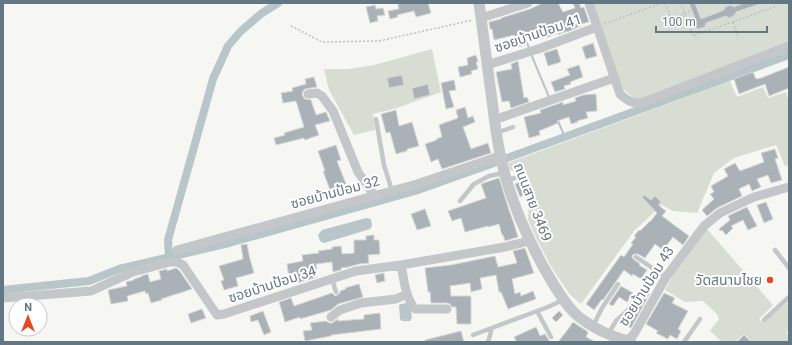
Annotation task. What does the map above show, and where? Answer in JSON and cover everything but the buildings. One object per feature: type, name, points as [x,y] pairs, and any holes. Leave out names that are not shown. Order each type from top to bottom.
[{"type":"street","name":"ถนนสาย 3469","points":[[479,3],[500,156],[510,193],[529,241],[563,299],[578,317],[608,334],[628,342]]},
{"type":"street","points":[[481,18],[528,3]]},
{"type":"street","points":[[589,3],[600,26],[614,78],[620,94],[627,100],[636,104],[789,46]]},
{"type":"street","name":"ซอยบ้านป้อม 41","points":[[487,65],[541,48],[600,26]]},
{"type":"street","points":[[494,120],[614,78]]},
{"type":"street","points":[[308,94],[317,94],[322,96],[333,110],[358,172],[374,195]]},
{"type":"street","name":"ซอยบ้านป้อม 32","points":[[177,250],[417,184],[500,156]]},
{"type":"street","name":"ซอยบ้านป้อม 43","points":[[628,342],[666,277],[701,229],[720,213],[754,196],[789,187]]},
{"type":"street","name":"ซอยบ้านป้อม 34","points":[[3,298],[91,291],[133,272],[170,262],[177,262],[183,265],[217,315],[356,271],[401,265],[505,247],[529,241]]},
{"type":"street","points":[[401,265],[407,294],[415,309],[447,309]]},
{"type":"street","points":[[331,317],[340,310],[361,303],[396,299],[407,294]]},
{"type":"lane","points":[[376,119],[384,165],[392,191]]},
{"type":"lane","points":[[496,133],[513,127]]},
{"type":"lane","points":[[460,201],[474,184],[489,176],[520,176]]},
{"type":"lane","points":[[775,250],[789,268]]},
{"type":"lane","points":[[636,257],[666,277]]},
{"type":"lane","points":[[332,279],[336,292]]},
{"type":"lane","points":[[593,326],[602,308],[618,284]]},
{"type":"lane","points":[[764,320],[789,297]]},
{"type":"lane","points":[[473,335],[537,311],[563,299]]},
{"type":"lane","points":[[608,334],[616,321],[627,311],[633,302]]},
{"type":"lane","points":[[537,311],[551,337]]},
{"type":"lane","points":[[684,342],[700,319]]},
{"type":"lane","points":[[488,342],[492,328]]},
{"type":"path","points":[[600,26],[662,3]]},
{"type":"path","points":[[665,3],[671,19],[692,10]]},
{"type":"path","points":[[681,3],[693,36],[774,7],[773,3]]},
{"type":"path","points":[[291,26],[322,42],[380,41],[481,18]]},
{"type":"path","points":[[734,22],[738,36]]},
{"type":"shaded area","points":[[592,3],[789,3],[789,42],[636,100],[620,86]]},
{"type":"shaded area","points":[[432,49],[441,92],[397,108],[373,114],[375,130],[354,135],[329,90],[324,69],[349,69],[374,65]]},
{"type":"shaded area","points":[[730,81],[737,97],[763,87],[768,98],[786,92],[789,102],[789,165],[785,166],[776,145],[734,158],[714,173],[697,213],[673,211],[662,205],[634,231],[581,304],[570,295],[552,268],[536,238],[528,219],[530,186],[526,175],[510,170],[508,163]]},
{"type":"shaded area","points":[[366,218],[371,219],[372,226],[370,229],[324,243],[320,241],[318,235],[322,230]]},
{"type":"shaded area","points":[[707,229],[773,305],[759,319],[763,323],[789,301],[789,330],[786,333],[789,336],[789,342],[750,342],[751,341],[744,334],[735,342],[722,342],[710,331],[719,319],[717,314],[703,301],[685,302],[665,290],[676,269]]},
{"type":"shaded area","points":[[408,303],[410,305],[412,318],[410,321],[402,321],[400,319],[399,306],[400,304]]},
{"type":"waterway","points":[[169,257],[168,240],[213,79],[228,46],[241,31],[262,13],[278,3]]},
{"type":"waterway","points":[[525,37],[529,48]]},
{"type":"waterway","points":[[531,54],[549,97]]},
{"type":"waterway","points":[[507,158],[789,55]]},
{"type":"waterway","points":[[557,119],[565,137]]},
{"type":"waterway","points":[[3,290],[89,281],[119,269],[229,243],[415,191],[494,163]]},
{"type":"place","name":"วัดสนามไชย","points":[[770,280]]}]
